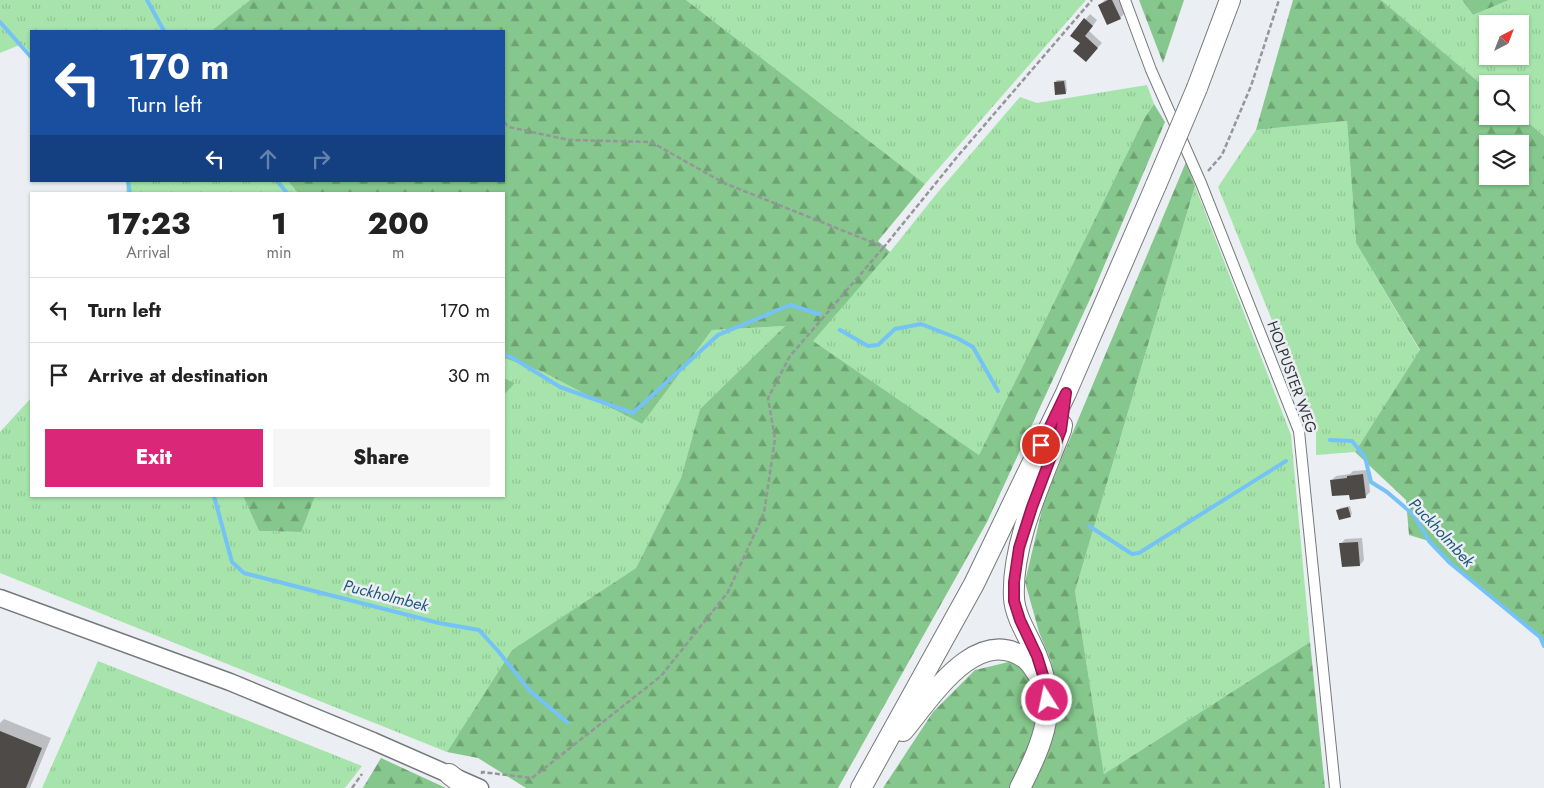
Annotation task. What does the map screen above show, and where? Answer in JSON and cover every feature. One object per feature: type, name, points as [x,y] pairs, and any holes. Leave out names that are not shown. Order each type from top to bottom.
[{"type":"highway","points":[[861,788],[974,584],[1066,393],[1197,88],[1230,0]]},
{"type":"highway","points":[[1020,788],[1037,754],[1048,714],[1046,685],[1037,656],[1020,620],[1014,601],[1014,582],[1019,548],[1032,507],[1061,430],[1066,393]]},
{"type":"highway","points":[[871,769],[951,673],[984,651],[998,648],[1013,652],[1027,660],[1046,685]]},
{"type":"highway","points":[[449,774],[474,788]]},
{"type":"main road","points":[[0,598],[230,682],[449,774]]},
{"type":"street","name":"HOLPUSTER WEG","points":[[1125,0],[1151,70],[1204,193],[1299,431],[1334,788]]},
{"type":"path","points":[[474,788],[482,772],[532,778],[661,676],[728,592],[764,513],[775,439],[768,398],[790,356],[1092,0]]},
{"type":"path","points":[[1206,173],[1222,155],[1251,86],[1279,0]]},
{"type":"path","points":[[505,123],[509,127],[569,140],[651,142],[724,183],[884,247]]},
{"type":"path","points":[[352,788],[362,774]]},
{"type":"green space","points":[[0,0],[250,0],[212,30],[30,30],[30,52],[22,44],[0,53]]},
{"type":"green space","points":[[250,0],[686,0],[925,184],[878,241],[890,252],[813,341],[979,455],[1145,117],[1154,104],[1165,122],[1090,299],[987,522],[838,788],[526,788],[478,758],[447,752],[512,650],[636,568],[681,478],[700,409],[785,326],[712,330],[642,424],[543,372],[505,358],[505,192],[297,192],[289,182],[505,182],[505,30],[212,30]]},
{"type":"green space","points":[[686,0],[1086,0],[925,184]]},
{"type":"green space","points":[[1139,0],[1184,0],[1163,63]]},
{"type":"green space","points":[[1293,0],[1381,0],[1479,82],[1479,125],[1529,124],[1544,136],[1544,646],[1540,637],[1450,563],[1429,541],[1409,535],[1406,500],[1355,452],[1420,350],[1356,243],[1347,121],[1256,130]]},
{"type":"green space","points":[[1381,0],[1462,0],[1473,15],[1509,0],[1544,0],[1544,136],[1529,124],[1529,75],[1479,75],[1479,82]]},
{"type":"green space","points":[[1462,0],[1509,0],[1473,15]]},
{"type":"green space","points":[[1147,85],[1154,104],[1145,117],[979,455],[812,341],[890,252],[938,192],[1020,97],[1037,103]]},
{"type":"green space","points":[[1347,121],[1356,243],[1420,351],[1355,452],[1316,455],[1316,429],[1218,187],[1256,130]]},
{"type":"green space","points":[[1186,162],[1195,186],[1075,591],[1104,774],[1310,642],[1325,788],[1031,788],[1046,756],[1059,704],[1051,661],[1039,632],[1025,582],[1044,501]]},
{"type":"green space","points":[[127,182],[289,182],[297,192],[126,192]]},
{"type":"green space","points":[[1195,186],[1291,435],[1310,642],[1104,774],[1075,591]]},
{"type":"green space","points":[[785,326],[700,409],[681,478],[636,568],[512,650],[447,752],[0,573],[0,432],[30,399],[30,497],[243,497],[259,531],[300,532],[315,497],[505,497],[505,394],[515,383],[505,378],[505,358],[543,372],[642,424],[712,330]]},
{"type":"green space","points":[[505,378],[515,383],[505,394]]},
{"type":"green space","points":[[243,497],[315,497],[301,532],[259,531]]},
{"type":"green space","points":[[98,661],[362,766],[345,788],[42,788]]},
{"type":"green space","points":[[1013,661],[1032,675],[1039,696],[1038,719],[1033,744],[1010,788],[883,788],[933,712],[975,670]]},
{"type":"green space","points":[[381,758],[446,788],[363,788]]},
{"type":"building","points":[[1112,0],[1121,19],[1107,25],[1098,5]]},
{"type":"building","points":[[1084,18],[1093,26],[1085,36],[1098,48],[1086,62],[1073,51],[1080,43],[1070,36]]},
{"type":"building","points":[[1064,81],[1066,94],[1055,95],[1054,82]]},
{"type":"building","points":[[1363,474],[1366,498],[1350,500],[1349,495],[1332,496],[1330,480]]},
{"type":"building","points":[[1348,507],[1351,517],[1339,520],[1336,510]]},
{"type":"building","points":[[1358,542],[1360,566],[1342,567],[1339,543]]},
{"type":"building","points":[[0,731],[42,748],[26,788],[0,788]]},
{"type":"waterway","name":"Puckholmbek","points":[[147,0],[163,30]]},
{"type":"waterway","name":"Puckholmbek","points":[[0,22],[30,56]]},
{"type":"waterway","name":"Puckholmbek","points":[[128,182],[130,192]]},
{"type":"waterway","name":"Puckholmbek","points":[[278,182],[286,192]]},
{"type":"waterway","name":"Puckholmbek","points":[[505,354],[560,387],[633,413],[718,335],[790,305],[819,314]]},
{"type":"waterway","name":"Puckholmbek","points":[[840,330],[868,346],[878,345],[895,329],[921,324],[957,338],[973,347],[998,391]]},
{"type":"waterway","name":"Puckholmbek","points":[[1330,440],[1352,441],[1365,457],[1371,482],[1387,492],[1414,515],[1429,541],[1450,563],[1540,637],[1544,646]]},
{"type":"waterway","name":"Puckholmbek","points":[[1089,526],[1132,554],[1139,553],[1286,461]]},
{"type":"waterway","name":"Puckholmbek","points":[[214,497],[232,562],[244,573],[439,623],[479,630],[530,691],[568,723]]},
{"type":"route","points":[[1041,445],[1066,393],[1061,430],[1032,507],[1019,548],[1014,582],[1014,601],[1020,620],[1037,656],[1046,685],[1047,700]]}]
